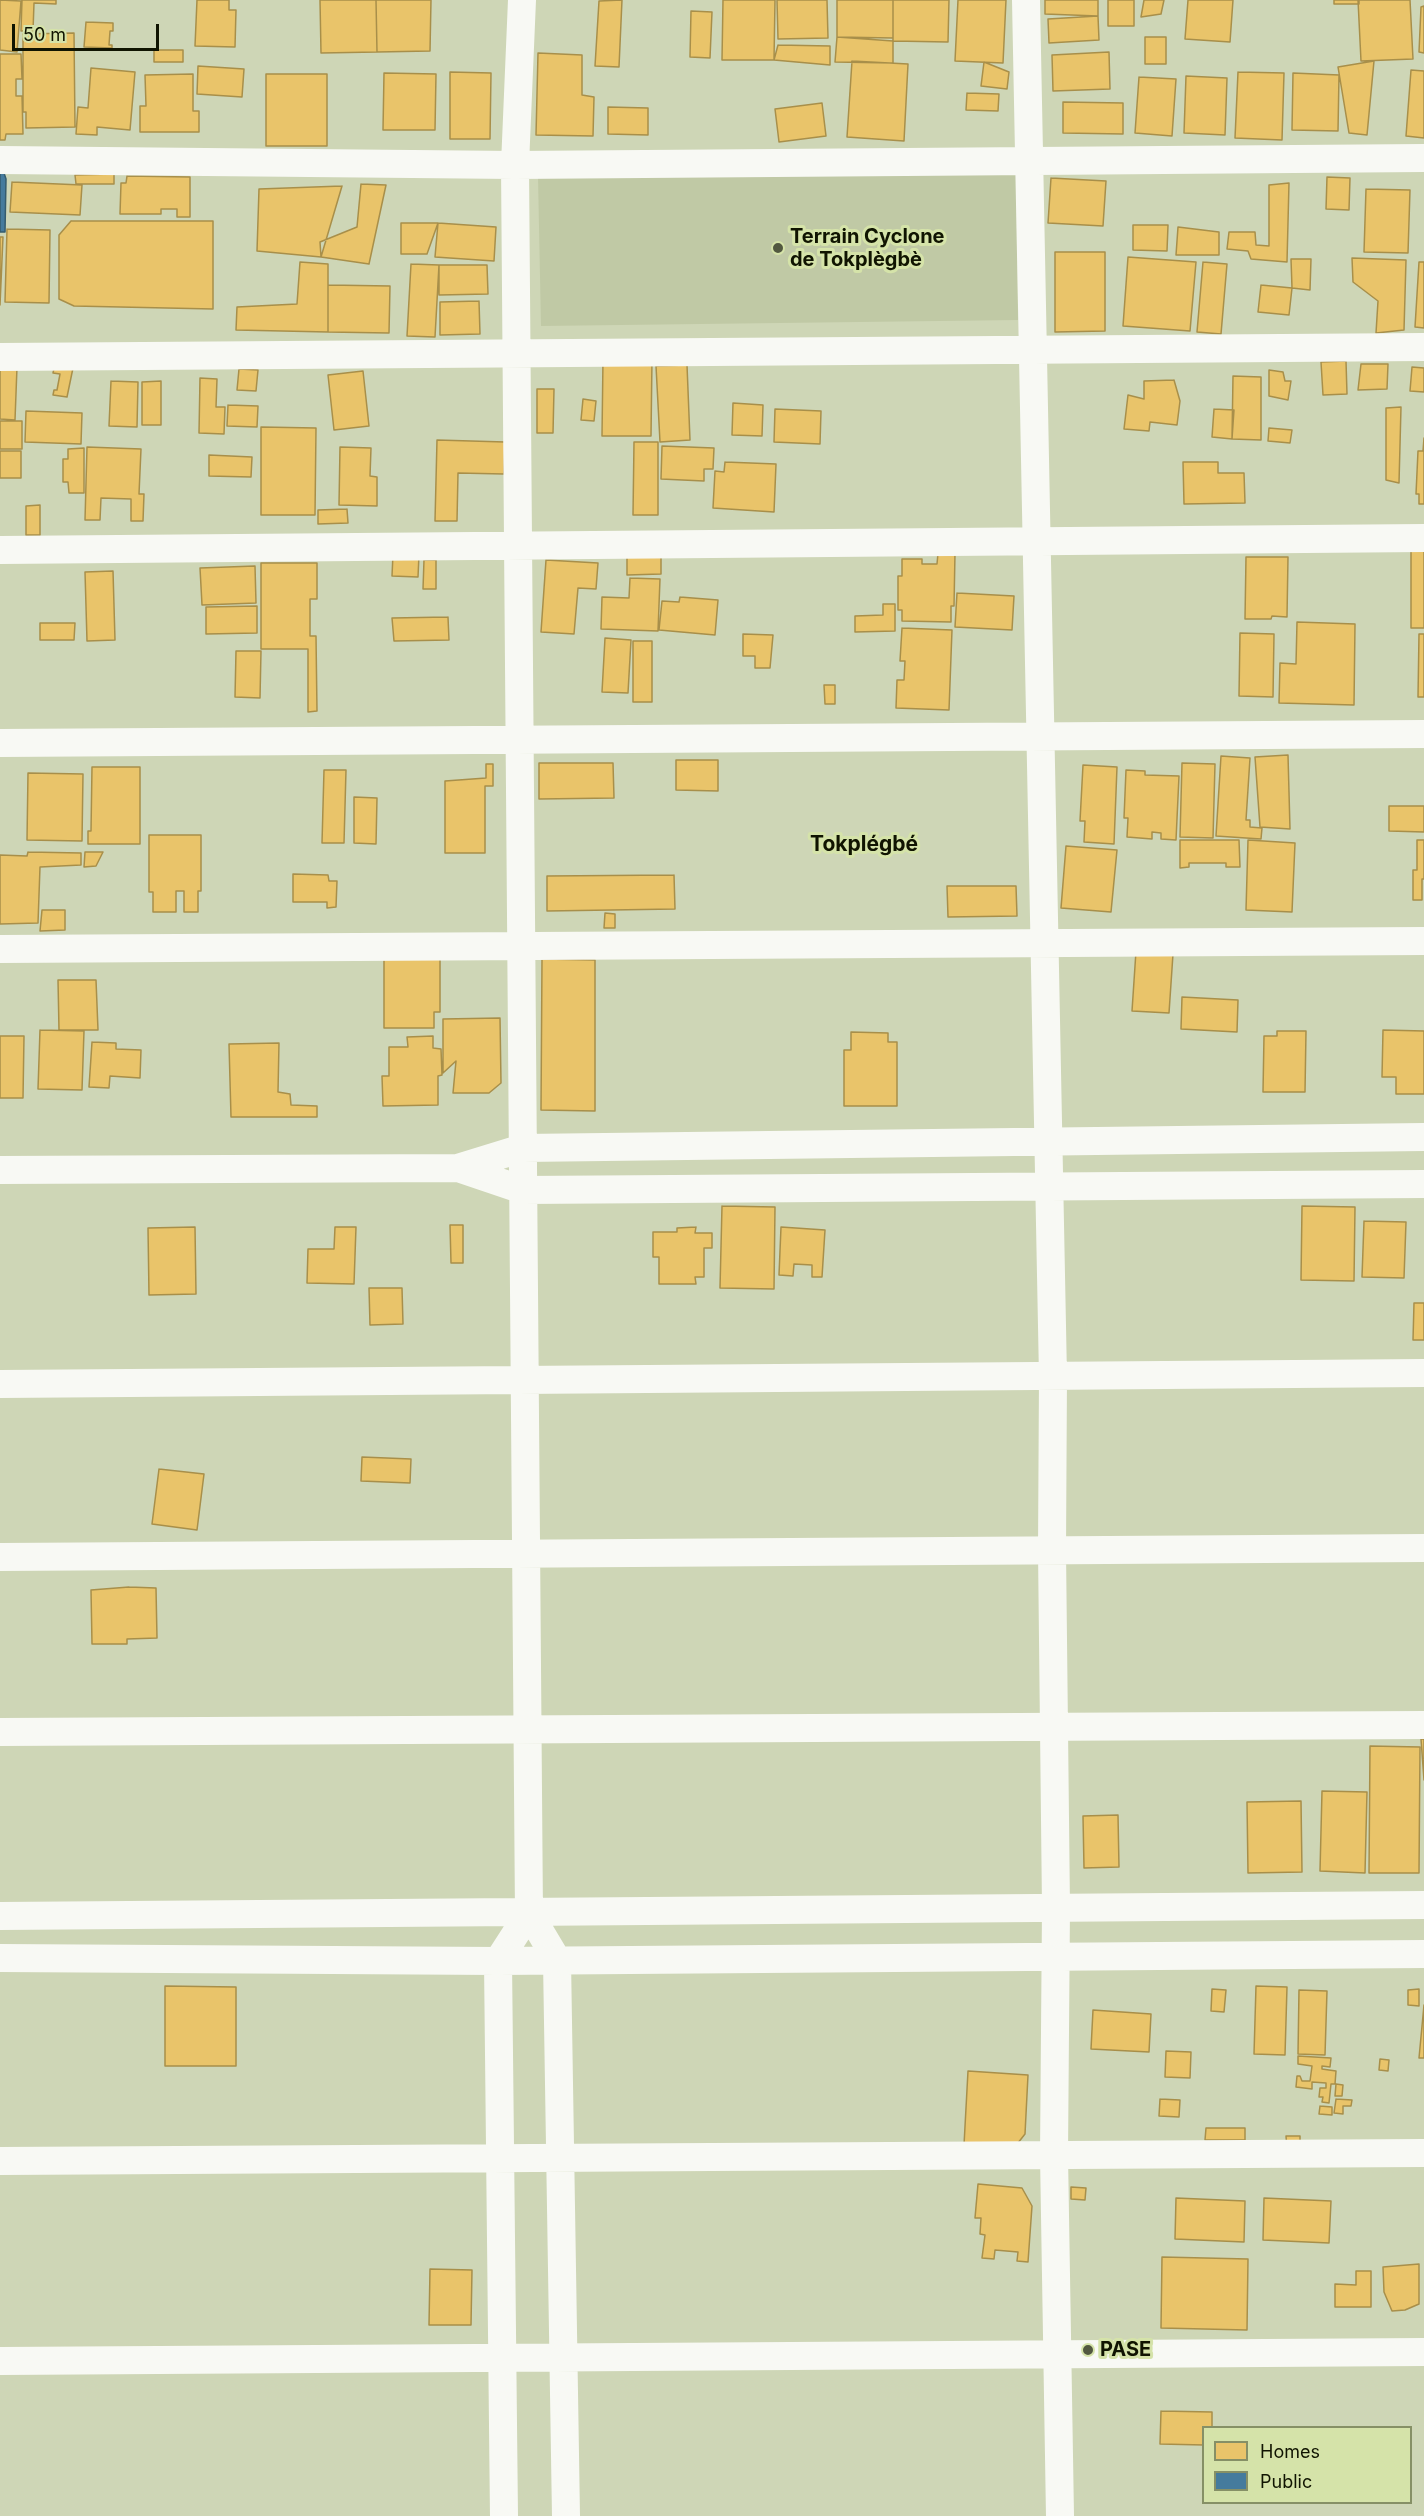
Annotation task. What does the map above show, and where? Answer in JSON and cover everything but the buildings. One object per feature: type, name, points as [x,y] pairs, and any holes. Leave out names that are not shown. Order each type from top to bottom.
[{"type":"street","points":[[522,0],[515,165],[529,1912],[557,1960],[566,2516]]},
{"type":"street","points":[[1026,0],[1053,1376],[1052,1550],[1056,1908],[1054,2155],[1060,2516]]},
{"type":"street","points":[[0,159],[515,165],[1424,158]]},
{"type":"street","points":[[0,357],[1424,346]]},
{"type":"street","points":[[0,550],[1424,538]]},
{"type":"street","points":[[0,743],[1424,734]]},
{"type":"street","points":[[0,949],[1424,941]]},
{"type":"street","points":[[0,1170],[458,1168],[523,1148],[1424,1137]]},
{"type":"street","points":[[458,1168],[523,1190],[1424,1184]]},
{"type":"street","points":[[0,1384],[1424,1373]]},
{"type":"street","points":[[0,1557],[1424,1548]]},
{"type":"street","points":[[0,1732],[1424,1725]]},
{"type":"street","points":[[0,1916],[1424,1905]]},
{"type":"street","points":[[504,2516],[498,1961],[529,1912]]},
{"type":"street","points":[[0,1958],[498,1961],[1424,1954]]},
{"type":"street","points":[[0,2161],[1424,2153]]},
{"type":"street","points":[[0,2361],[1424,2352]]},
{"type":"green space","name":"Terrain Cyclone de Tokplègbè","points":[[1016,171],[1018,320],[541,326],[538,176]]},
{"type":"place","name":"Terrain Cyclone de Tokplègbè","points":[[778,248]]},
{"type":"place","name":"PASE","points":[[1088,2350]]},
{"type":"district","name":"Tokplégbé","points":[[864,845]]}]
